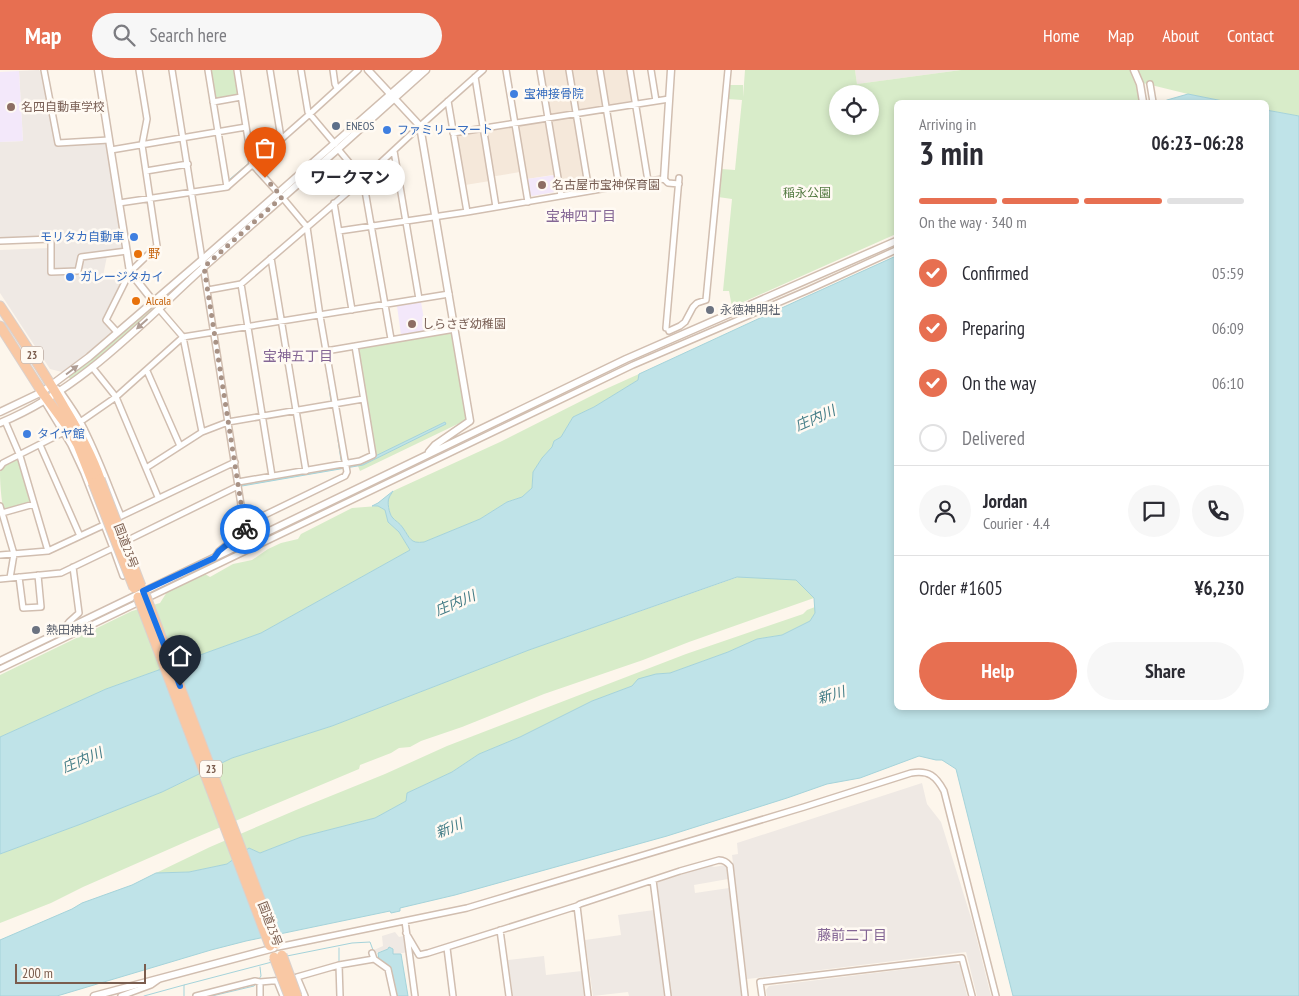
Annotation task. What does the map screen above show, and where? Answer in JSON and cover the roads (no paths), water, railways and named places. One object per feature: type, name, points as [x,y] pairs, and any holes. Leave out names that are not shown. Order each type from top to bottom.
[{"type":"highway","name":"国道23号","points":[[0,306],[56,390],[85,444],[97,481],[276,949],[297,996]]},
{"type":"highway","name":"国道23号","points":[[0,326],[44,397],[67,426],[97,481]]},
{"type":"highway","name":"国道23号","points":[[276,949],[289,996]]},
{"type":"street","points":[[44,70],[58,143],[109,140]]},
{"type":"street","points":[[98,70],[130,272],[153,301]]},
{"type":"street","points":[[117,332],[106,320],[130,272],[157,246],[142,145],[147,119],[139,70]]},
{"type":"street","points":[[172,70],[245,530],[219,551],[214,558]]},
{"type":"street","points":[[208,70],[226,187]]},
{"type":"street","points":[[237,70],[252,164],[307,227],[346,476],[244,525]]},
{"type":"street","points":[[270,70],[281,138]]},
{"type":"street","points":[[301,70],[309,114],[363,179],[391,339]]},
{"type":"street","points":[[333,70],[337,88]]},
{"type":"street","points":[[119,203],[226,187],[358,70]]},
{"type":"street","points":[[368,70],[420,126],[470,421],[434,446],[428,454]]},
{"type":"street","points":[[392,97],[418,70]]},
{"type":"street","points":[[56,390],[117,332],[426,70]]},
{"type":"street","points":[[208,290],[242,284],[363,179],[483,70]]},
{"type":"street","points":[[506,70],[528,202]]},
{"type":"street","points":[[540,70],[560,196]]},
{"type":"street","points":[[569,70],[589,191]]},
{"type":"street","points":[[600,70],[619,186]]},
{"type":"street","points":[[630,70],[648,181]]},
{"type":"street","points":[[651,70],[656,101]]},
{"type":"street","points":[[664,179],[671,70]]},
{"type":"street","points":[[339,231],[406,222],[648,181],[664,179],[668,183],[679,181],[668,330],[680,326],[685,322],[692,307],[706,300],[728,70]]},
{"type":"street","points":[[1134,70],[1140,84],[1142,100]]},
{"type":"street","points":[[475,77],[496,207]]},
{"type":"street","points":[[1150,84],[1153,100]]},
{"type":"street","points":[[213,102],[241,98]]},
{"type":"street","points":[[454,133],[669,99]]},
{"type":"street","points":[[448,101],[467,212]]},
{"type":"street","points":[[111,150],[246,127]]},
{"type":"street","points":[[394,151],[419,299]]},
{"type":"street","points":[[146,171],[188,164]]},
{"type":"street","points":[[48,551],[20,456],[2,422],[92,367],[159,309],[280,194]]},
{"type":"street","points":[[334,203],[352,310]]},
{"type":"street","points":[[0,241],[51,239],[51,272],[78,272],[81,257],[127,251]]},
{"type":"street","points":[[0,661],[626,359],[894,242]]},
{"type":"street","points":[[0,669],[633,365],[894,251]]},
{"type":"street","points":[[271,258],[306,470]]},
{"type":"street","points":[[242,284],[272,476]]},
{"type":"street","points":[[80,422],[116,397],[183,337],[449,294]]},
{"type":"street","points":[[159,309],[183,337],[202,432]]},
{"type":"street","points":[[326,351],[455,329]]},
{"type":"street","points":[[0,579],[61,573],[238,484],[306,470],[345,466],[373,455],[355,346]]},
{"type":"street","points":[[92,367],[116,397],[158,497]]},
{"type":"street","points":[[147,370],[180,446]]},
{"type":"street","points":[[56,390],[80,422],[121,516]]},
{"type":"street","points":[[0,412],[44,397]]},
{"type":"street","points":[[44,397],[84,473],[123,576]]},
{"type":"street","points":[[146,468],[202,432],[228,422],[363,399]]},
{"type":"street","points":[[0,467],[3,463],[64,432]]},
{"type":"street","points":[[40,445],[80,536]]},
{"type":"street","points":[[0,556],[48,551],[234,462]]},
{"type":"street","points":[[2,513],[34,504]]},
{"type":"street","points":[[0,506],[14,554],[10,578]]},
{"type":"street","points":[[64,630],[69,622],[79,613],[72,567]]},
{"type":"street","points":[[19,577],[23,608],[41,607],[38,575]]},
{"type":"street","points":[[94,996],[276,949],[467,908],[813,805],[911,773],[920,772],[930,774],[938,781],[944,791],[996,996]]},
{"type":"street","points":[[406,933],[419,955],[447,948],[653,880],[723,860],[730,866],[745,996]]},
{"type":"street","points":[[653,880],[668,996]]},
{"type":"street","points":[[577,906],[588,996]]},
{"type":"street","points":[[405,921],[415,996]]},
{"type":"street","points":[[500,930],[509,996]]},
{"type":"street","points":[[447,948],[453,996]]},
{"type":"street","points":[[372,953],[374,959],[388,969],[394,996]]},
{"type":"street","points":[[762,996],[760,982],[962,958],[972,996]]},
{"type":"street","points":[[196,996],[258,982],[278,981],[339,965],[374,959]]},
{"type":"street","points":[[339,965],[340,996]]},
{"type":"street","points":[[297,977],[304,996]]},
{"type":"street","points":[[121,996],[151,985],[160,978]]},
{"type":"street","points":[[278,981],[284,996]]},
{"type":"street","points":[[258,982],[260,996]]},
{"type":"water","points":[[1188,94],[1218,100],[1167,100]]},
{"type":"water","points":[[1269,111],[1299,116],[1299,996],[1013,996],[956,769],[942,760],[919,756],[860,778],[827,784],[667,836],[455,895],[400,908],[400,911],[391,913],[390,911],[246,941],[57,996],[0,996],[0,940],[82,903],[132,885],[156,873],[189,872],[227,864],[249,848],[260,853],[301,837],[375,818],[406,801],[407,793],[452,772],[479,754],[520,737],[592,701],[632,686],[638,679],[656,674],[670,673],[728,652],[757,639],[782,635],[810,621],[815,613],[814,598],[796,580],[737,577],[529,650],[332,726],[232,758],[162,792],[0,854],[0,737],[106,689],[261,633],[410,550],[399,532],[388,522],[385,510],[378,506],[372,506],[393,491],[388,502],[391,515],[411,539],[416,542],[424,542],[480,519],[507,502],[522,497],[532,488],[533,472],[552,447],[554,441],[561,437],[573,417],[594,407],[638,380],[639,374],[894,257],[894,710],[1269,710]]},
{"type":"water","points":[[445,422],[446,424],[363,465],[242,486],[242,484],[361,463]]},
{"type":"water","points":[[389,947],[393,949],[393,954],[401,954],[408,996],[396,996],[390,969],[379,960],[378,953]]},
{"type":"waterway","points":[[230,179],[250,162]]},
{"type":"waterway","points":[[299,407],[331,402],[328,379]]},
{"type":"waterway","points":[[266,413],[293,408]]},
{"type":"waterway","points":[[235,418],[259,414]]},
{"type":"waterway","points":[[338,440],[341,460]]},
{"type":"waterway","points":[[287,956],[352,943],[370,942],[373,950]]},
{"type":"waterway","points":[[339,948],[339,962]]},
{"type":"waterway","points":[[184,996],[184,985],[272,962]]},
{"type":"waterway","points":[[259,979],[261,976],[260,967]]},
{"type":"waterway","points":[[212,996],[254,986],[256,983]]},
{"type":"waterway","points":[[144,996],[184,985]]},
{"type":"place","name":"宝神接骨院","points":[[514,94]]},
{"type":"place","name":"名四自動車学校","points":[[11,107]]},
{"type":"place","name":"ENEOS","points":[[336,126]]},
{"type":"place","name":"ファミリーマート","points":[[387,130]]},
{"type":"place","name":"ワークマン","points":[[265,178]]},
{"type":"place","name":"名古屋市宝神保育園","points":[[542,185]]},
{"type":"place","name":"モリタカ自動車","points":[[134,237]]},
{"type":"place","name":"野","points":[[138,254]]},
{"type":"place","name":"ガレージタカイ","points":[[70,277]]},
{"type":"place","name":"Alcala","points":[[136,301]]},
{"type":"place","name":"永徳神明社","points":[[710,310]]},
{"type":"place","name":"しらさぎ幼稚園","points":[[412,324]]},
{"type":"place","name":"タイヤ館","points":[[27,434]]},
{"type":"place","name":"熱田神社","points":[[36,630]]},
{"type":"district","name":"宝神四丁目","points":[[581,216]]},
{"type":"district","name":"宝神五丁目","points":[[298,356]]},
{"type":"district","name":"藤前二丁目","points":[[852,935]]},
{"type":"park label","name":"稲永公園","points":[[807,193]]},
{"type":"water label","name":"庄内川","points":[[815,418]]},
{"type":"water label","name":"庄内川","points":[[455,603]]},
{"type":"water label","name":"新川","points":[[831,695]]},
{"type":"water label","name":"庄内川","points":[[82,760]]},
{"type":"water label","name":"新川","points":[[449,828]]}]
